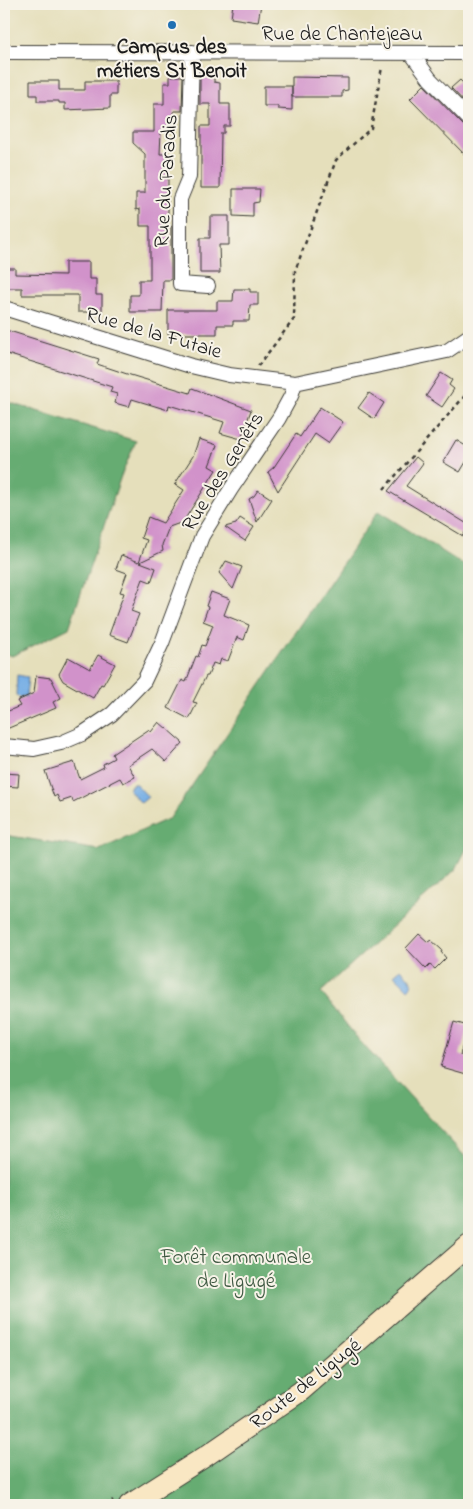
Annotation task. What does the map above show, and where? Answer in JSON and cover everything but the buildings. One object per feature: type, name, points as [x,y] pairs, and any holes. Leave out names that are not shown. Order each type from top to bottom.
[{"type":"street","name":"Rue de Chantejeau","points":[[4,52],[469,53]]},
{"type":"street","name":"Rue du Paradis","points":[[192,52],[189,177],[180,199],[180,284],[208,286]]},
{"type":"street","points":[[410,53],[430,79],[469,119]]},
{"type":"street","name":"Rue de la Futaie","points":[[4,308],[191,366],[229,374],[296,383]]},
{"type":"street","points":[[296,383],[447,351],[469,336]]},
{"type":"street","name":"Rue des Genêts","points":[[4,746],[34,749],[61,743],[82,734],[112,714],[144,681],[162,643],[202,536],[231,489],[280,418],[296,383]]},
{"type":"street","name":"Route de Ligugé","points":[[129,1505],[206,1456],[301,1391],[469,1245]]},
{"type":"path","points":[[250,377],[294,319],[295,272],[336,160],[371,128],[385,53]]},
{"type":"path","points":[[384,489],[469,391]]},
{"type":"green space","points":[[4,401],[136,441],[121,476],[69,628],[12,656],[4,653]]},
{"type":"green space","name":"Forêt communale de Ligugé","points":[[378,511],[469,568],[469,844],[456,869],[321,992],[358,1039],[469,1161],[469,1505],[4,1505],[4,835],[99,850],[170,818]]},
{"type":"water","points":[[17,675],[28,677],[26,697],[22,696],[21,698],[16,695]]},
{"type":"water","points":[[133,784],[136,784],[148,797],[141,803],[129,790]]},
{"type":"water","points":[[401,969],[412,981],[408,989],[394,975]]},
{"type":"place","name":"Campus des métiers St Benoit","points":[[172,25]]}]
